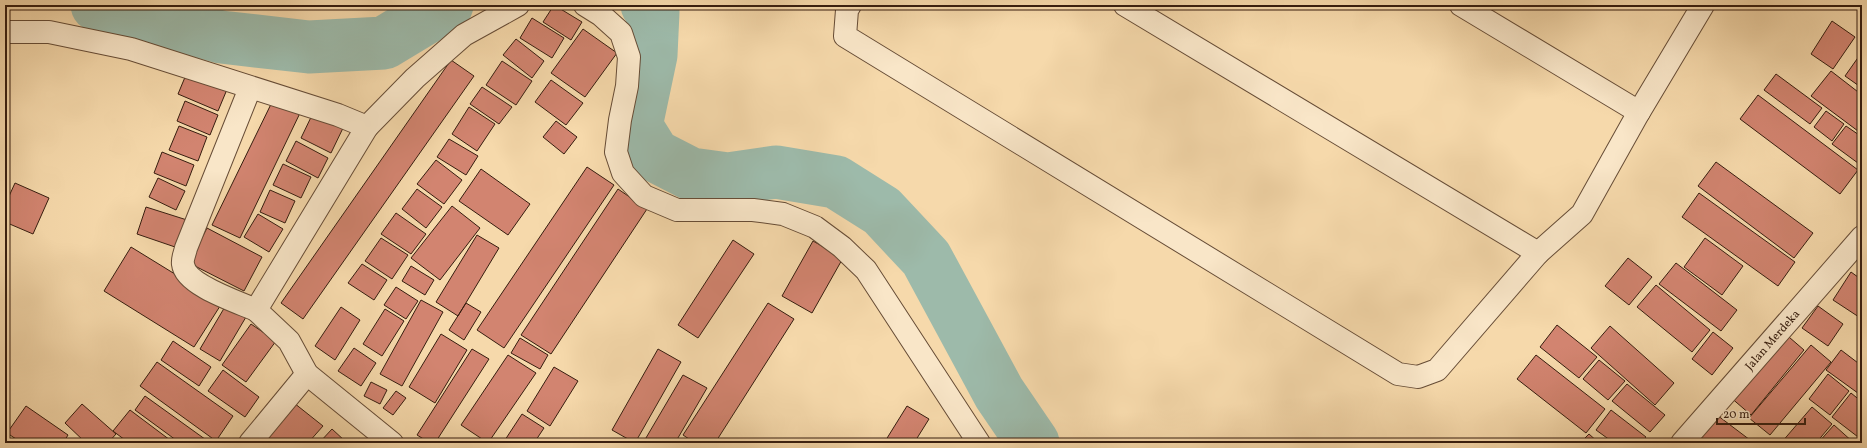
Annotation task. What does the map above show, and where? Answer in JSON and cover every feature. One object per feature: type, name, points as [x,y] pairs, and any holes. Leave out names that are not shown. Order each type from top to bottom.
[{"type":"street","points":[[256,310],[368,127],[415,78],[464,35],[518,5]]},
{"type":"street","points":[[586,5],[601,15],[621,33],[629,57],[627,86],[620,120],[616,152],[623,173],[644,196],[677,210],[753,210],[783,214],[815,227],[842,247],[866,270],[979,443]]},
{"type":"street","points":[[850,5],[846,10],[844,36],[1398,374],[1418,377],[1437,370],[1538,253],[1582,214],[1639,112],[1703,5]]},
{"type":"street","points":[[1125,5],[1538,253]]},
{"type":"street","points":[[1461,5],[1639,112]]},
{"type":"street","points":[[5,32],[49,32],[84,38],[131,49],[368,127]]},
{"type":"street","points":[[250,88],[186,248],[183,264],[188,275],[198,284],[256,310],[289,341],[307,374],[392,443]]},
{"type":"street","name":"Jalan Merdeka","points":[[1682,443],[1862,236]]},
{"type":"street","points":[[250,443],[307,374]]},
{"type":"building","points":[[554,5],[582,22],[571,40],[543,22]]},
{"type":"building","points":[[532,18],[564,38],[552,58],[520,38]]},
{"type":"building","points":[[1832,21],[1855,37],[1833,69],[1811,54]]},
{"type":"building","points":[[583,29],[617,53],[585,97],[551,73]]},
{"type":"building","points":[[516,39],[544,61],[532,78],[503,55]]},
{"type":"building","points":[[1862,52],[1862,88],[1845,76]]},
{"type":"building","points":[[451,60],[474,76],[303,319],[281,303]]},
{"type":"building","points":[[502,61],[532,81],[516,105],[486,85]]},
{"type":"building","points":[[188,70],[228,87],[218,111],[178,94]]},
{"type":"building","points":[[1831,71],[1862,95],[1862,134],[1811,96]]},
{"type":"building","points":[[1776,74],[1822,108],[1810,124],[1764,90]]},
{"type":"building","points":[[551,80],[583,103],[566,125],[535,102]]},
{"type":"building","points":[[482,87],[512,107],[499,124],[470,104]]},
{"type":"building","points":[[1758,95],[1858,170],[1840,194],[1740,119]]},
{"type":"building","points":[[274,98],[301,111],[240,238],[212,225]]},
{"type":"building","points":[[185,101],[218,115],[210,135],[177,121]]},
{"type":"building","points":[[469,107],[495,124],[477,151],[452,134]]},
{"type":"building","points":[[314,111],[344,126],[331,153],[301,138]]},
{"type":"building","points":[[1826,111],[1844,124],[1832,141],[1814,127]]},
{"type":"building","points":[[556,121],[577,137],[564,154],[543,137]]},
{"type":"building","points":[[179,126],[207,137],[198,161],[169,150]]},
{"type":"building","points":[[1846,126],[1862,137],[1862,166],[1832,144]]},
{"type":"building","points":[[449,139],[478,156],[466,175],[437,157]]},
{"type":"building","points":[[296,141],[328,158],[318,178],[286,161]]},
{"type":"building","points":[[162,152],[194,165],[186,186],[154,173]]},
{"type":"building","points":[[436,160],[462,180],[444,204],[417,184]]},
{"type":"building","points":[[1716,162],[1813,233],[1794,258],[1698,186]]},
{"type":"building","points":[[283,164],[311,177],[301,198],[273,185]]},
{"type":"building","points":[[587,167],[614,185],[504,348],[477,330]]},
{"type":"building","points":[[481,169],[530,204],[508,235],[459,201]]},
{"type":"building","points":[[158,178],[185,191],[176,210],[149,197]]},
{"type":"building","points":[[15,183],[49,198],[33,234],[5,222],[5,205]]},
{"type":"building","points":[[417,189],[442,207],[426,228],[402,209]]},
{"type":"building","points":[[618,189],[647,209],[551,354],[521,335]]},
{"type":"building","points":[[270,190],[295,201],[285,223],[260,212]]},
{"type":"building","points":[[1699,193],[1795,262],[1778,286],[1682,217]]},
{"type":"building","points":[[452,206],[480,228],[440,280],[411,258]]},
{"type":"building","points":[[146,207],[187,220],[178,248],[137,234]]},
{"type":"building","points":[[396,213],[426,234],[411,254],[381,234]]},
{"type":"building","points":[[258,214],[283,229],[269,252],[244,237]]},
{"type":"building","points":[[207,228],[262,257],[244,291],[189,263]]},
{"type":"building","points":[[477,235],[499,248],[458,316],[436,302]]},
{"type":"building","points":[[381,238],[408,255],[392,279],[365,261]]},
{"type":"building","points":[[1705,238],[1743,266],[1722,295],[1684,267]]},
{"type":"building","points":[[733,240],[754,254],[698,338],[678,325]]},
{"type":"building","points":[[813,241],[843,258],[812,313],[782,296]]},
{"type":"building","points":[[131,247],[222,303],[194,347],[104,291]]},
{"type":"building","points":[[1628,258],[1652,277],[1629,305],[1605,286]]},
{"type":"building","points":[[1676,263],[1737,310],[1721,331],[1659,284]]},
{"type":"building","points":[[362,264],[387,280],[374,300],[348,283]]},
{"type":"building","points":[[411,266],[434,280],[425,295],[402,281]]},
{"type":"building","points":[[1851,272],[1862,280],[1862,319],[1833,300]]},
{"type":"building","points":[[1656,285],[1710,330],[1692,352],[1637,307]]},
{"type":"building","points":[[396,287],[418,301],[406,319],[384,305]]},
{"type":"building","points":[[421,300],[443,312],[402,386],[380,374]]},
{"type":"building","points":[[466,303],[481,312],[464,340],[449,330]]},
{"type":"building","points":[[768,303],[794,319],[715,443],[695,443],[683,435]]},
{"type":"building","points":[[226,305],[246,317],[220,361],[200,349]]},
{"type":"building","points":[[1818,306],[1843,324],[1828,346],[1802,328]]},
{"type":"building","points":[[341,307],[360,320],[335,360],[315,346]]},
{"type":"building","points":[[385,309],[404,321],[382,356],[363,344]]},
{"type":"building","points":[[251,324],[276,341],[246,382],[222,365]]},
{"type":"building","points":[[1557,325],[1597,357],[1579,378],[1540,347]]},
{"type":"building","points":[[1610,326],[1674,383],[1655,405],[1591,348]]},
{"type":"building","points":[[1782,331],[1804,350],[1751,415],[1729,396]]},
{"type":"building","points":[[1713,332],[1733,348],[1712,375],[1692,359]]},
{"type":"building","points":[[441,334],[467,350],[435,403],[409,387]]},
{"type":"building","points":[[520,338],[548,355],[540,369],[511,353]]},
{"type":"building","points":[[173,341],[211,367],[199,386],[161,360]]},
{"type":"building","points":[[1811,345],[1831,362],[1770,435],[1749,418]]},
{"type":"building","points":[[354,348],[376,363],[361,386],[338,371]]},
{"type":"building","points":[[472,349],[489,359],[435,443],[430,443],[417,435]]},
{"type":"building","points":[[658,349],[681,362],[635,443],[612,430]]},
{"type":"building","points":[[1841,350],[1862,366],[1862,396],[1826,370]]},
{"type":"building","points":[[508,355],[536,373],[488,443],[461,425]]},
{"type":"building","points":[[1536,355],[1605,409],[1586,433],[1517,379]]},
{"type":"building","points":[[1599,360],[1625,381],[1608,400],[1583,379]]},
{"type":"building","points":[[157,362],[233,416],[216,441],[140,386]]},
{"type":"building","points":[[554,367],[578,381],[550,426],[527,411]]},
{"type":"building","points":[[223,370],[259,397],[245,417],[208,391]]},
{"type":"building","points":[[1828,374],[1849,391],[1830,415],[1809,399]]},
{"type":"building","points":[[683,375],[707,388],[675,443],[643,443]]},
{"type":"building","points":[[371,382],[387,390],[380,404],[364,396]]},
{"type":"building","points":[[1627,384],[1665,415],[1650,432],[1612,401]]},
{"type":"building","points":[[396,391],[406,398],[393,415],[383,408]]},
{"type":"building","points":[[1851,393],[1862,402],[1862,440],[1832,417]]},
{"type":"building","points":[[145,396],[209,442],[180,443],[135,410]]},
{"type":"building","points":[[294,403],[323,426],[308,443],[261,443]]},
{"type":"building","points":[[82,404],[116,434],[108,443],[86,443],[65,423]]},
{"type":"building","points":[[26,406],[68,435],[63,443],[22,443],[7,433]]},
{"type":"building","points":[[907,406],[929,419],[914,443],[884,443]]},
{"type":"building","points":[[1812,407],[1832,424],[1816,443],[1781,443]]},
{"type":"building","points":[[130,410],[174,443],[129,443],[113,431]]},
{"type":"building","points":[[1611,410],[1646,437],[1641,443],[1614,443],[1596,430]]},
{"type":"building","points":[[1713,412],[1754,443],[1704,443],[1695,437]]},
{"type":"building","points":[[522,414],[544,428],[534,443],[503,443]]},
{"type":"building","points":[[1834,425],[1854,443],[1818,443]]},
{"type":"building","points":[[332,429],[345,441],[344,443],[319,443]]},
{"type":"building","points":[[1589,434],[1599,443],[1580,443]]},
{"type":"waterway","points":[[97,5],[130,12],[221,37],[309,47],[384,43],[447,5]]},
{"type":"waterway","points":[[647,5],[653,12],[651,55],[636,126],[654,155],[691,174],[728,179],[776,172],[836,182],[882,211],[926,258],[999,393],[1033,443]]}]
